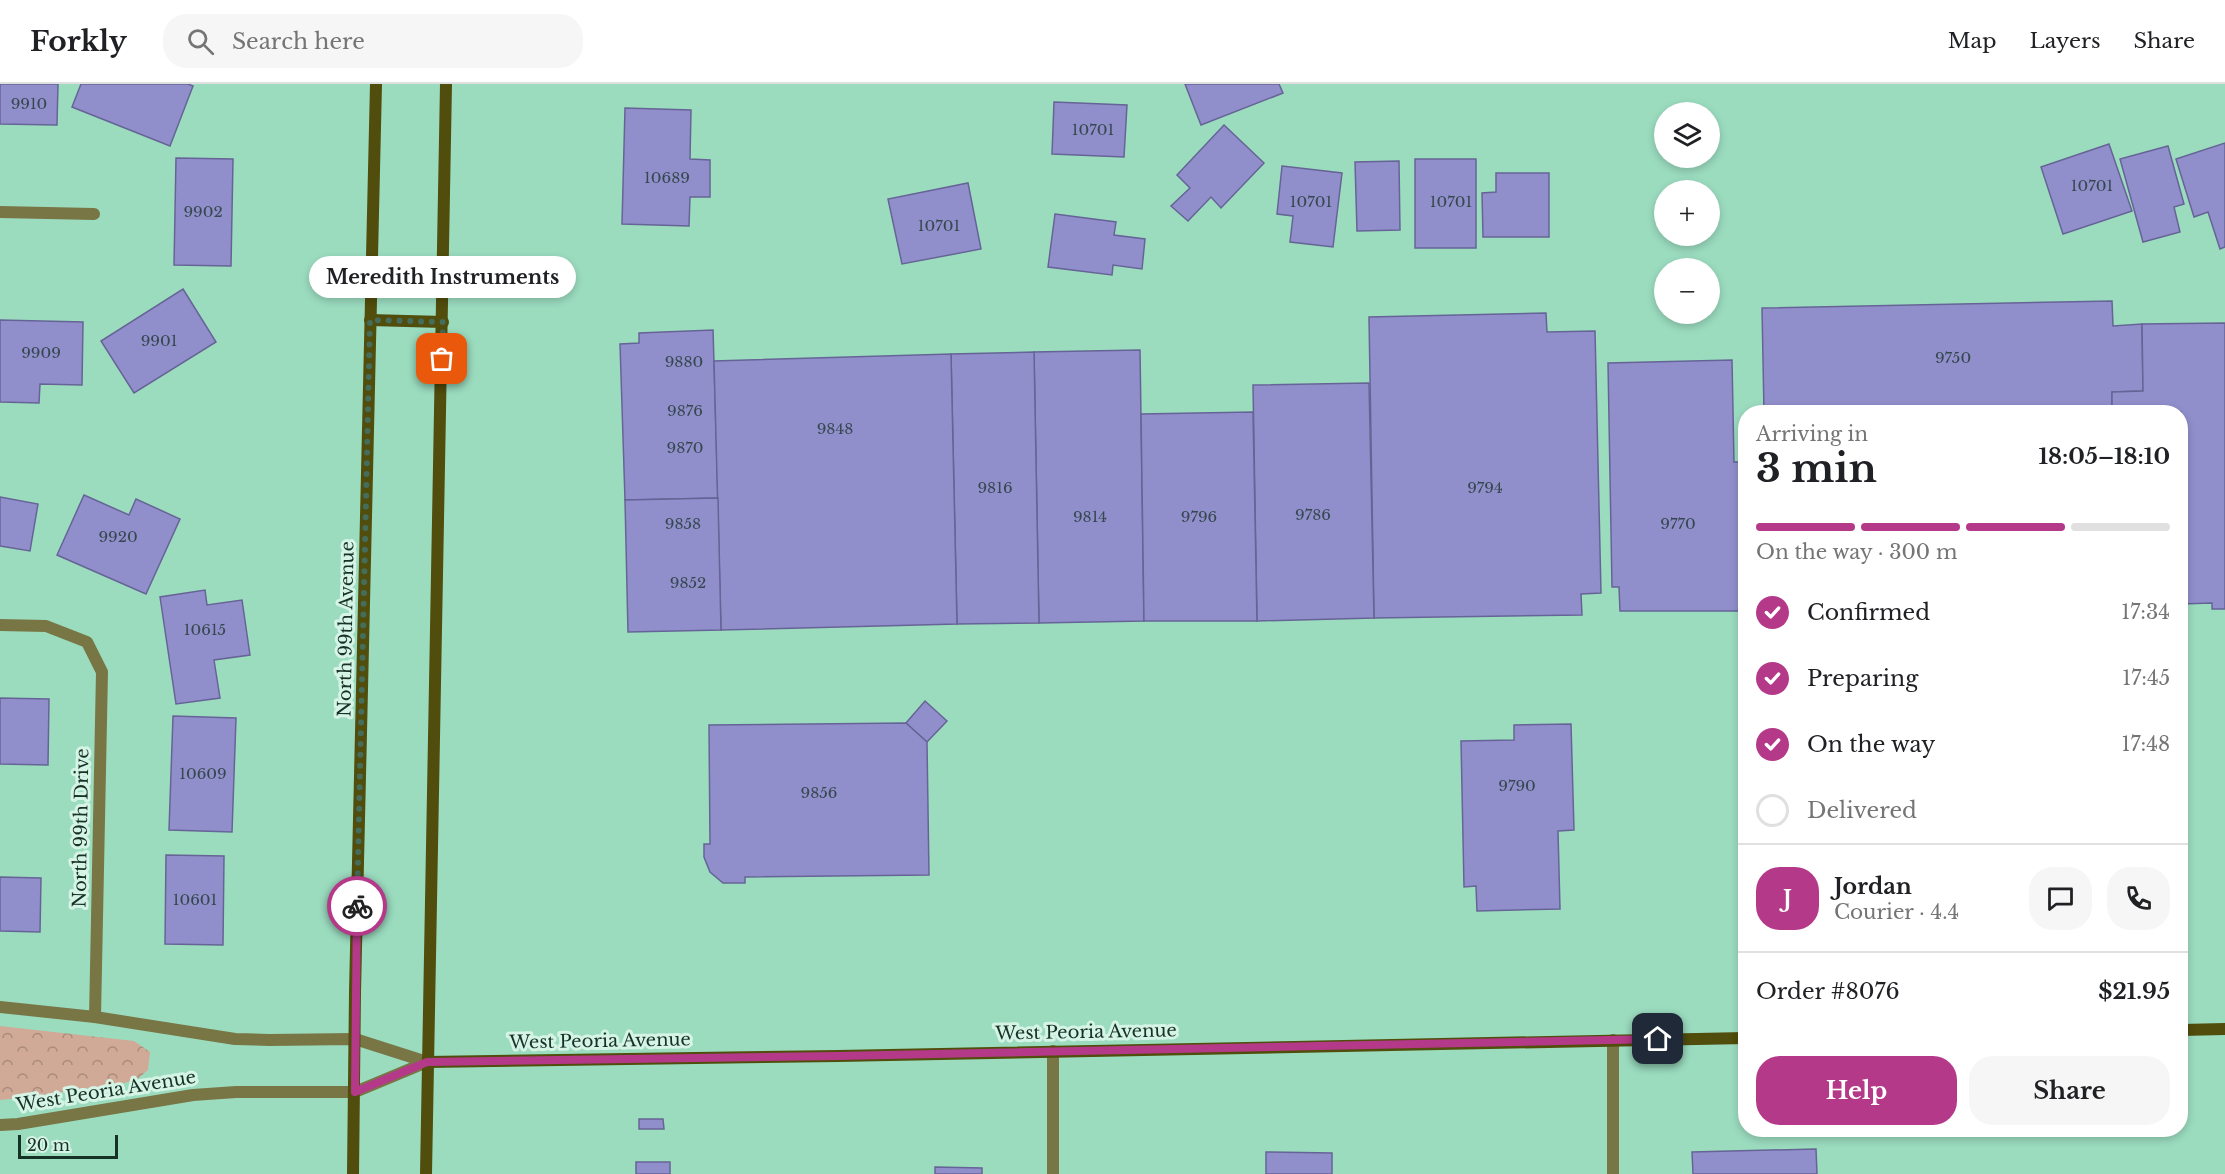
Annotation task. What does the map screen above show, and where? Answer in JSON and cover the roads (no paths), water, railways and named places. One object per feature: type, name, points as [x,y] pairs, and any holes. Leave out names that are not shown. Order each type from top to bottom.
[{"type":"main road","name":"North 99th Avenue","points":[[353,1174],[376,84]]},
{"type":"main road","points":[[426,1174],[446,84]]},
{"type":"main road","points":[[370,320],[443,322]]},
{"type":"main road","points":[[2188,1030],[2225,1029]]},
{"type":"main road","name":"West Peoria Avenue","points":[[427,1062],[1738,1038]]},
{"type":"street","points":[[0,212],[94,214]]},
{"type":"street","name":"North 99th Drive","points":[[0,625],[46,626],[87,642],[102,672],[95,1017]]},
{"type":"street","name":"West Peoria Avenue","points":[[0,1007],[95,1017],[235,1039],[355,1039],[427,1062]]},
{"type":"street","points":[[1613,1040],[1613,1174]]},
{"type":"street","points":[[1053,1051],[1053,1174]]},
{"type":"street","name":"West Peoria Avenue","points":[[0,1125],[193,1095],[236,1092],[355,1092],[427,1062]]},
{"type":"place","name":"Meredith Instruments","points":[[442,359]]}]
